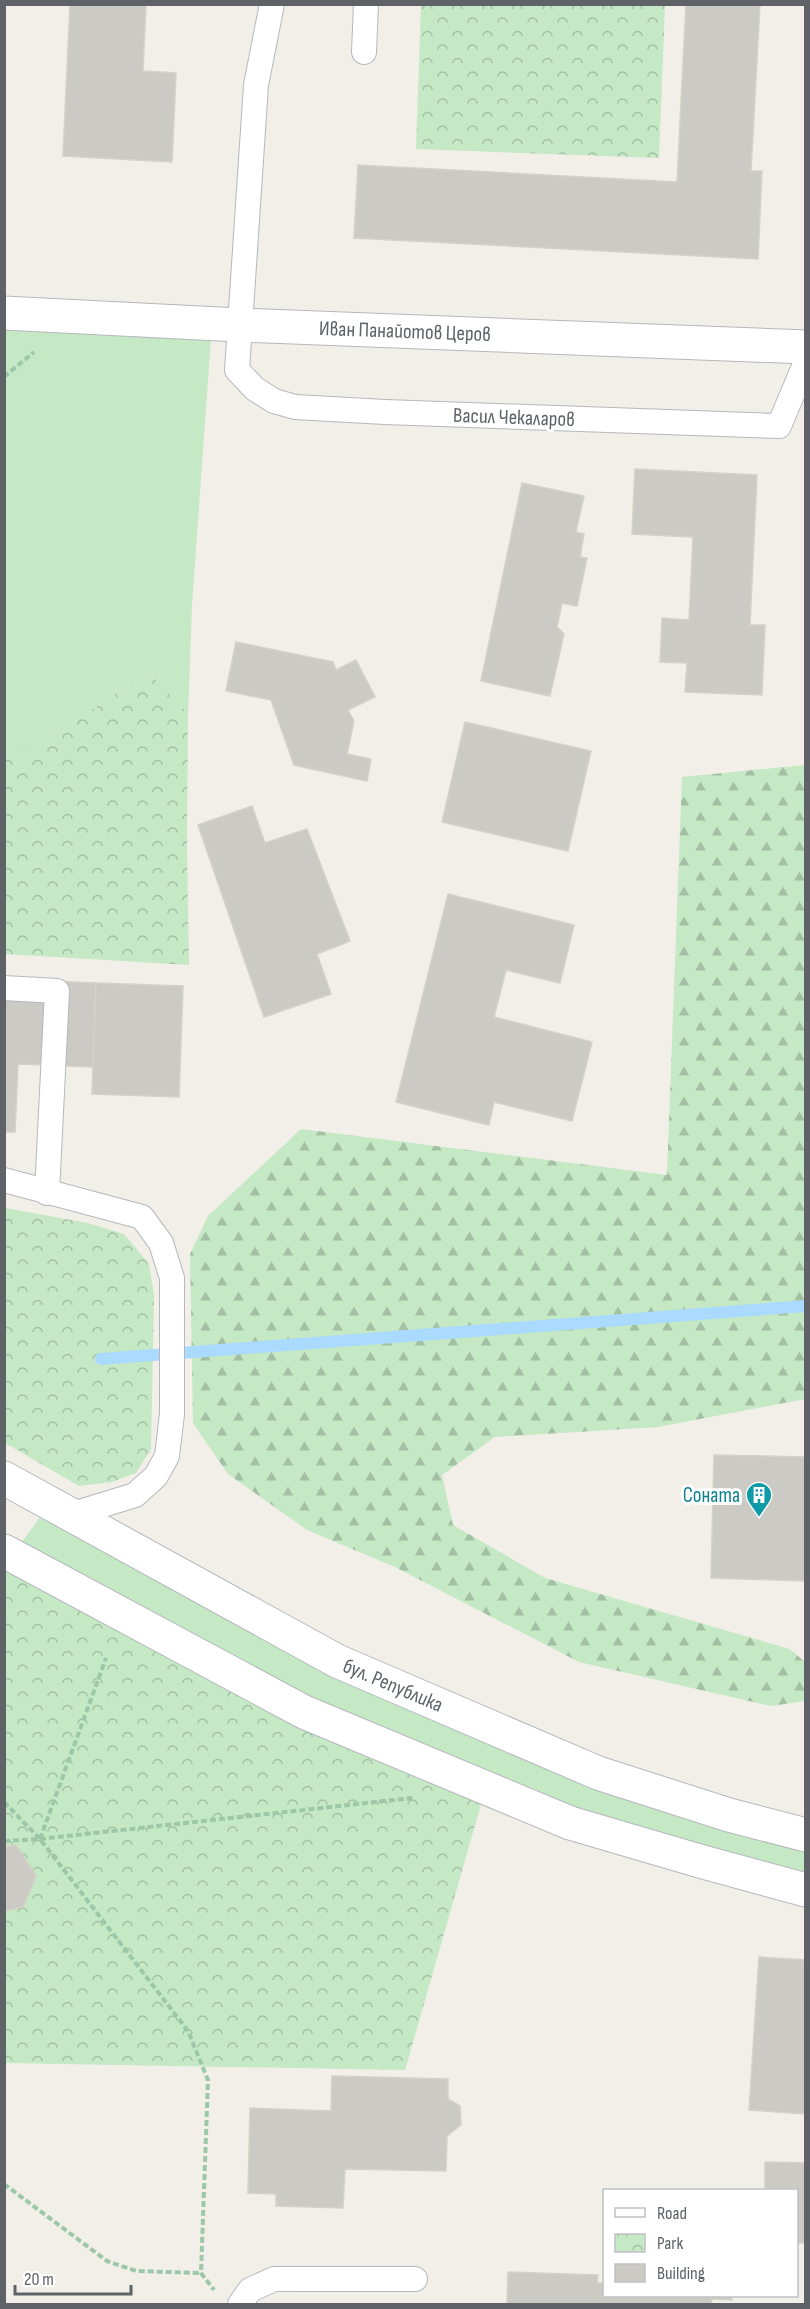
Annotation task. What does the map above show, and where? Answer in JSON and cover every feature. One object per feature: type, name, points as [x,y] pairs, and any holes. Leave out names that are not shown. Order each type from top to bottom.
[{"type":"street","name":"Иван Панайотов Церов","points":[[4,313],[239,325],[806,346]]},
{"type":"street","name":"бул. Република","points":[[4,1478],[337,1661],[598,1773],[729,1815],[806,1835]]},
{"type":"street","points":[[4,1551],[304,1712],[570,1822],[806,1890]]},
{"type":"lane","points":[[239,325],[256,84],[272,4]]},
{"type":"lane","points":[[364,52],[366,4]]},
{"type":"lane","name":"Васил Чекаларов","points":[[239,325],[237,370],[255,388],[274,401],[295,407],[395,413],[779,426],[806,362]]},
{"type":"lane","points":[[4,988],[57,991],[47,1193]]},
{"type":"lane","points":[[4,1180],[142,1217],[161,1243],[172,1278],[172,1414],[167,1456],[156,1476],[135,1495],[70,1515]]},
{"type":"lane","points":[[230,2301],[274,2279],[415,2279]]},
{"type":"path","points":[[40,1839],[106,1658]]},
{"type":"path","points":[[4,1841],[40,1839],[422,1796]]},
{"type":"path","points":[[4,1802],[40,1839],[188,2031],[208,2080],[201,2273]]},
{"type":"path","points":[[4,2184],[107,2261],[136,2271],[201,2273],[230,2301]]},
{"type":"green space","points":[[421,5],[665,5],[659,158],[416,149]]},
{"type":"green space","points":[[5,328],[211,338],[192,605],[188,714],[149,672],[32,750],[5,754]]},
{"type":"green space","points":[[149,672],[188,714],[189,965],[5,954],[5,754],[32,750]]},
{"type":"green space","points":[[805,765],[805,1399],[658,1427],[495,1437],[442,1475],[453,1525],[545,1578],[790,1649],[805,1662],[805,1701],[771,1706],[579,1662],[395,1567],[307,1530],[228,1474],[193,1423],[190,1254],[208,1216],[301,1129],[667,1175],[682,777]]},
{"type":"green space","points":[[5,1208],[88,1223],[124,1234],[149,1264],[154,1295],[151,1449],[136,1473],[112,1482],[79,1486],[5,1443]]},
{"type":"green space","points":[[50,1504],[337,1661],[805,1835],[805,1890],[570,1823],[12,1555]]},
{"type":"green space","points":[[5,1566],[486,1787],[405,2070],[5,2063]]},
{"type":"building","points":[[70,4],[146,4],[143,71],[176,73],[172,162],[63,156]]},
{"type":"building","points":[[686,4],[760,4],[751,171],[762,171],[758,259],[354,238],[358,165],[677,182]]},
{"type":"building","points":[[635,469],[757,475],[750,625],[765,625],[762,695],[685,692],[687,663],[660,662],[662,618],[689,620],[693,537],[632,534]]},
{"type":"building","points":[[522,483],[584,496],[576,532],[584,534],[580,557],[587,558],[577,606],[562,603],[557,627],[564,634],[550,696],[481,681]]},
{"type":"building","points":[[236,642],[333,662],[336,670],[356,660],[375,697],[348,710],[354,721],[347,754],[371,759],[367,781],[294,765],[271,700],[226,691]]},
{"type":"building","points":[[465,722],[591,751],[568,851],[442,822]]},
{"type":"building","points":[[252,806],[265,843],[307,829],[350,941],[317,954],[331,994],[264,1017],[198,825]]},
{"type":"building","points":[[448,894],[574,925],[560,983],[506,970],[494,1017],[592,1042],[572,1121],[494,1102],[489,1125],[396,1102]]},
{"type":"building","points":[[4,979],[96,983],[93,1067],[18,1064],[15,1132],[4,1132]]},
{"type":"building","points":[[96,983],[183,986],[179,1097],[92,1094]]},
{"type":"building","name":"Соната","points":[[714,1455],[806,1457],[806,1581],[711,1578]]},
{"type":"building","points":[[16,1845],[36,1876],[23,1907],[4,1911],[4,1847]]},
{"type":"building","points":[[759,1957],[806,1960],[806,2114],[749,2110]]},
{"type":"building","points":[[332,2076],[448,2079],[448,2099],[460,2106],[461,2125],[447,2136],[446,2171],[345,2169],[343,2208],[276,2206],[276,2194],[248,2193],[250,2108],[331,2111]]},
{"type":"building","points":[[765,2162],[806,2163],[806,2243],[798,2243],[798,2189],[765,2189]]},
{"type":"building","points":[[508,2272],[598,2275],[597,2283],[603,2283],[603,2297],[732,2297],[732,2300],[712,2299],[711,2304],[507,2304]]},
{"type":"waterway","points":[[101,1359],[806,1306]]},
{"type":"place","name":"Соната","points":[[759,1518]]}]
